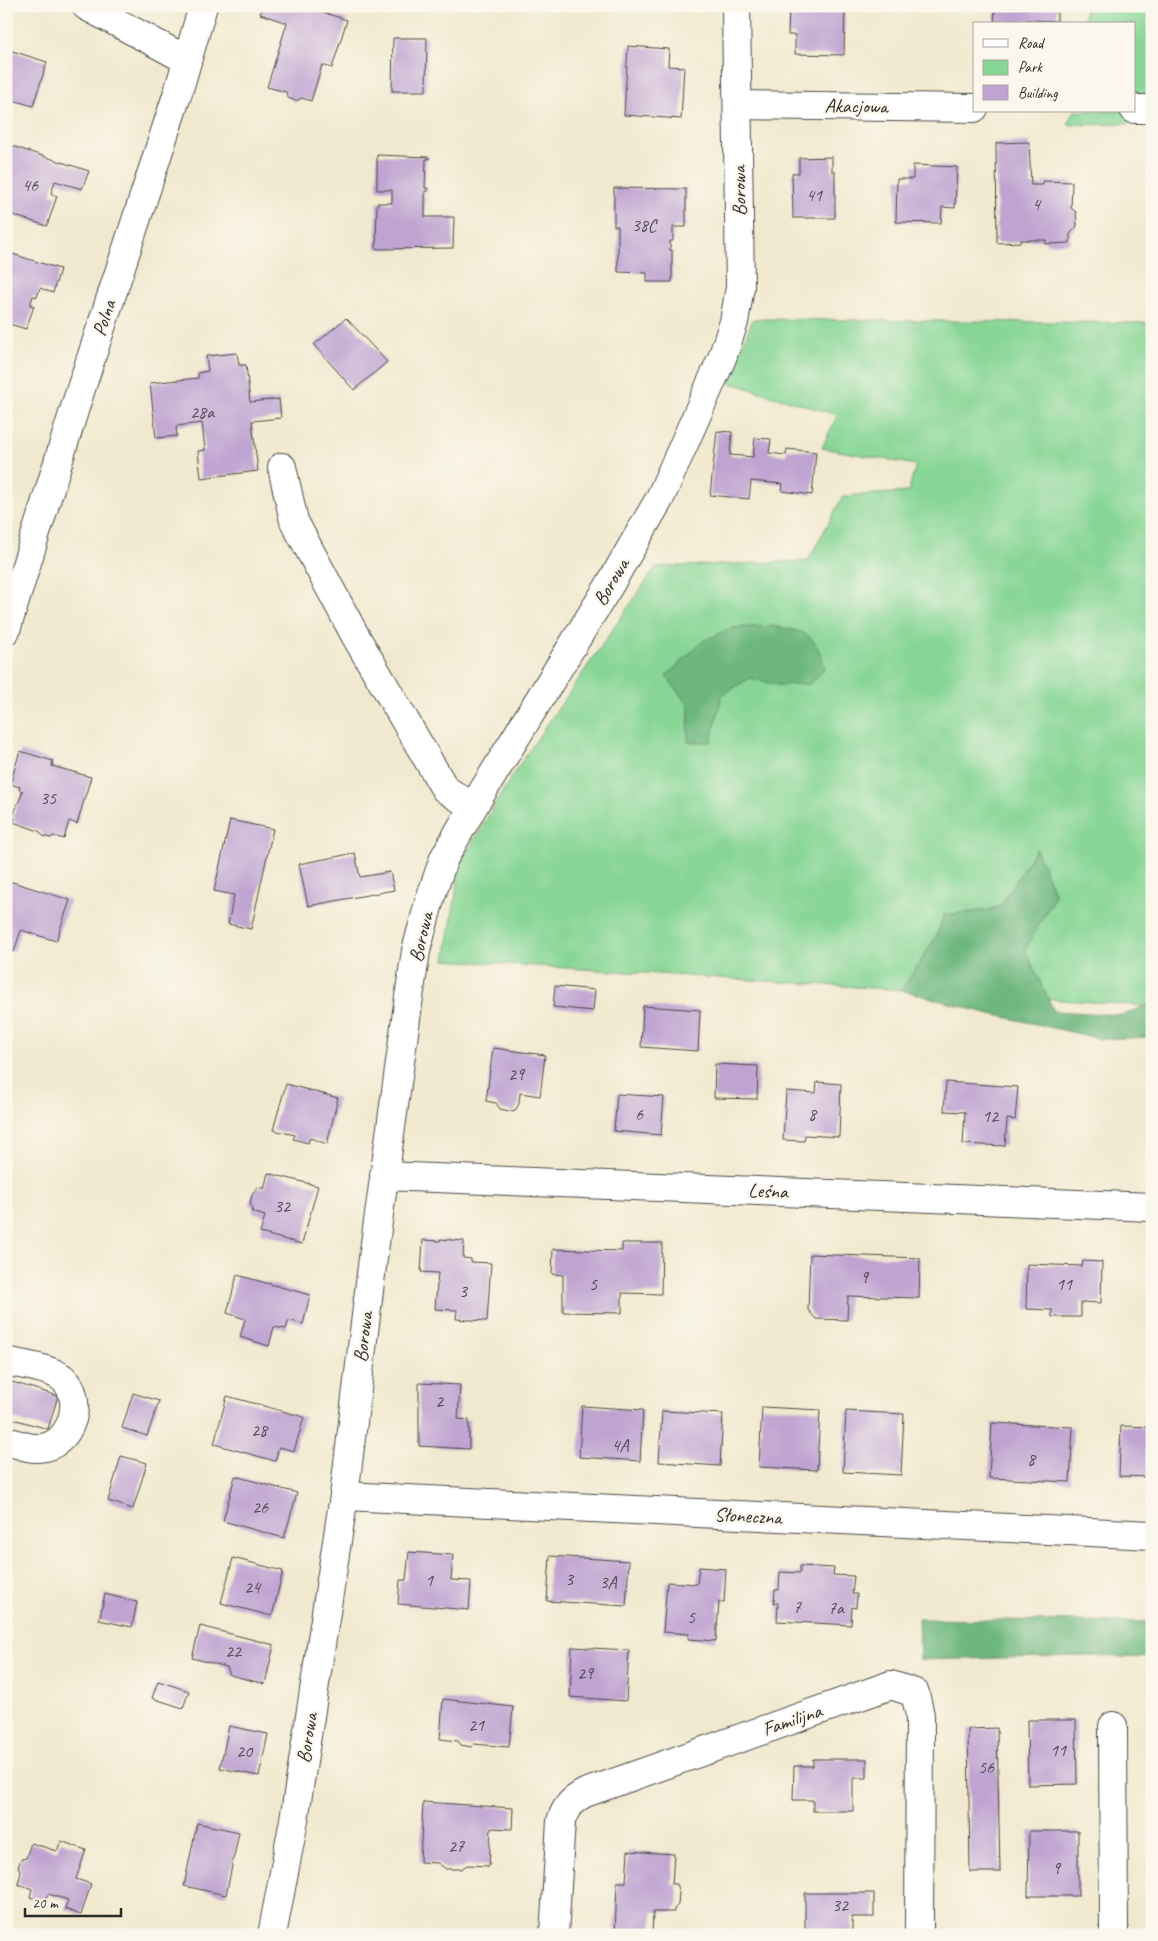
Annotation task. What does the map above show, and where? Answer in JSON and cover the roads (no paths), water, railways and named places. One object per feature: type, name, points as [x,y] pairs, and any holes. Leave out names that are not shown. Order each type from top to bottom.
[{"type":"street","points":[[86,6],[187,60]]},
{"type":"street","name":"Polna","points":[[6,630],[187,60],[202,6]]},
{"type":"street","name":"Borowa","points":[[272,1935],[294,1820],[344,1496],[384,1176],[416,952],[444,858],[473,807],[609,586],[660,498],[722,358],[734,322],[740,287],[736,6]]},
{"type":"street","name":"Akacjowa","points":[[738,104],[973,108]]},
{"type":"street","points":[[1136,108],[1152,109]]},
{"type":"street","points":[[282,467],[294,520],[356,637],[445,789],[473,807]]},
{"type":"street","name":"Leśna","points":[[384,1176],[1152,1207]]},
{"type":"street","points":[[6,1361],[57,1375],[70,1385],[74,1400],[73,1416],[66,1432],[56,1442],[37,1448],[6,1441]]},
{"type":"street","name":"Słoneczna","points":[[344,1496],[1152,1535]]},
{"type":"street","name":"Familijna","points":[[554,1935],[561,1821],[567,1805],[575,1798],[891,1685],[915,1693],[920,1715],[919,1935]]},
{"type":"street","points":[[1113,1726],[1114,1935]]}]
